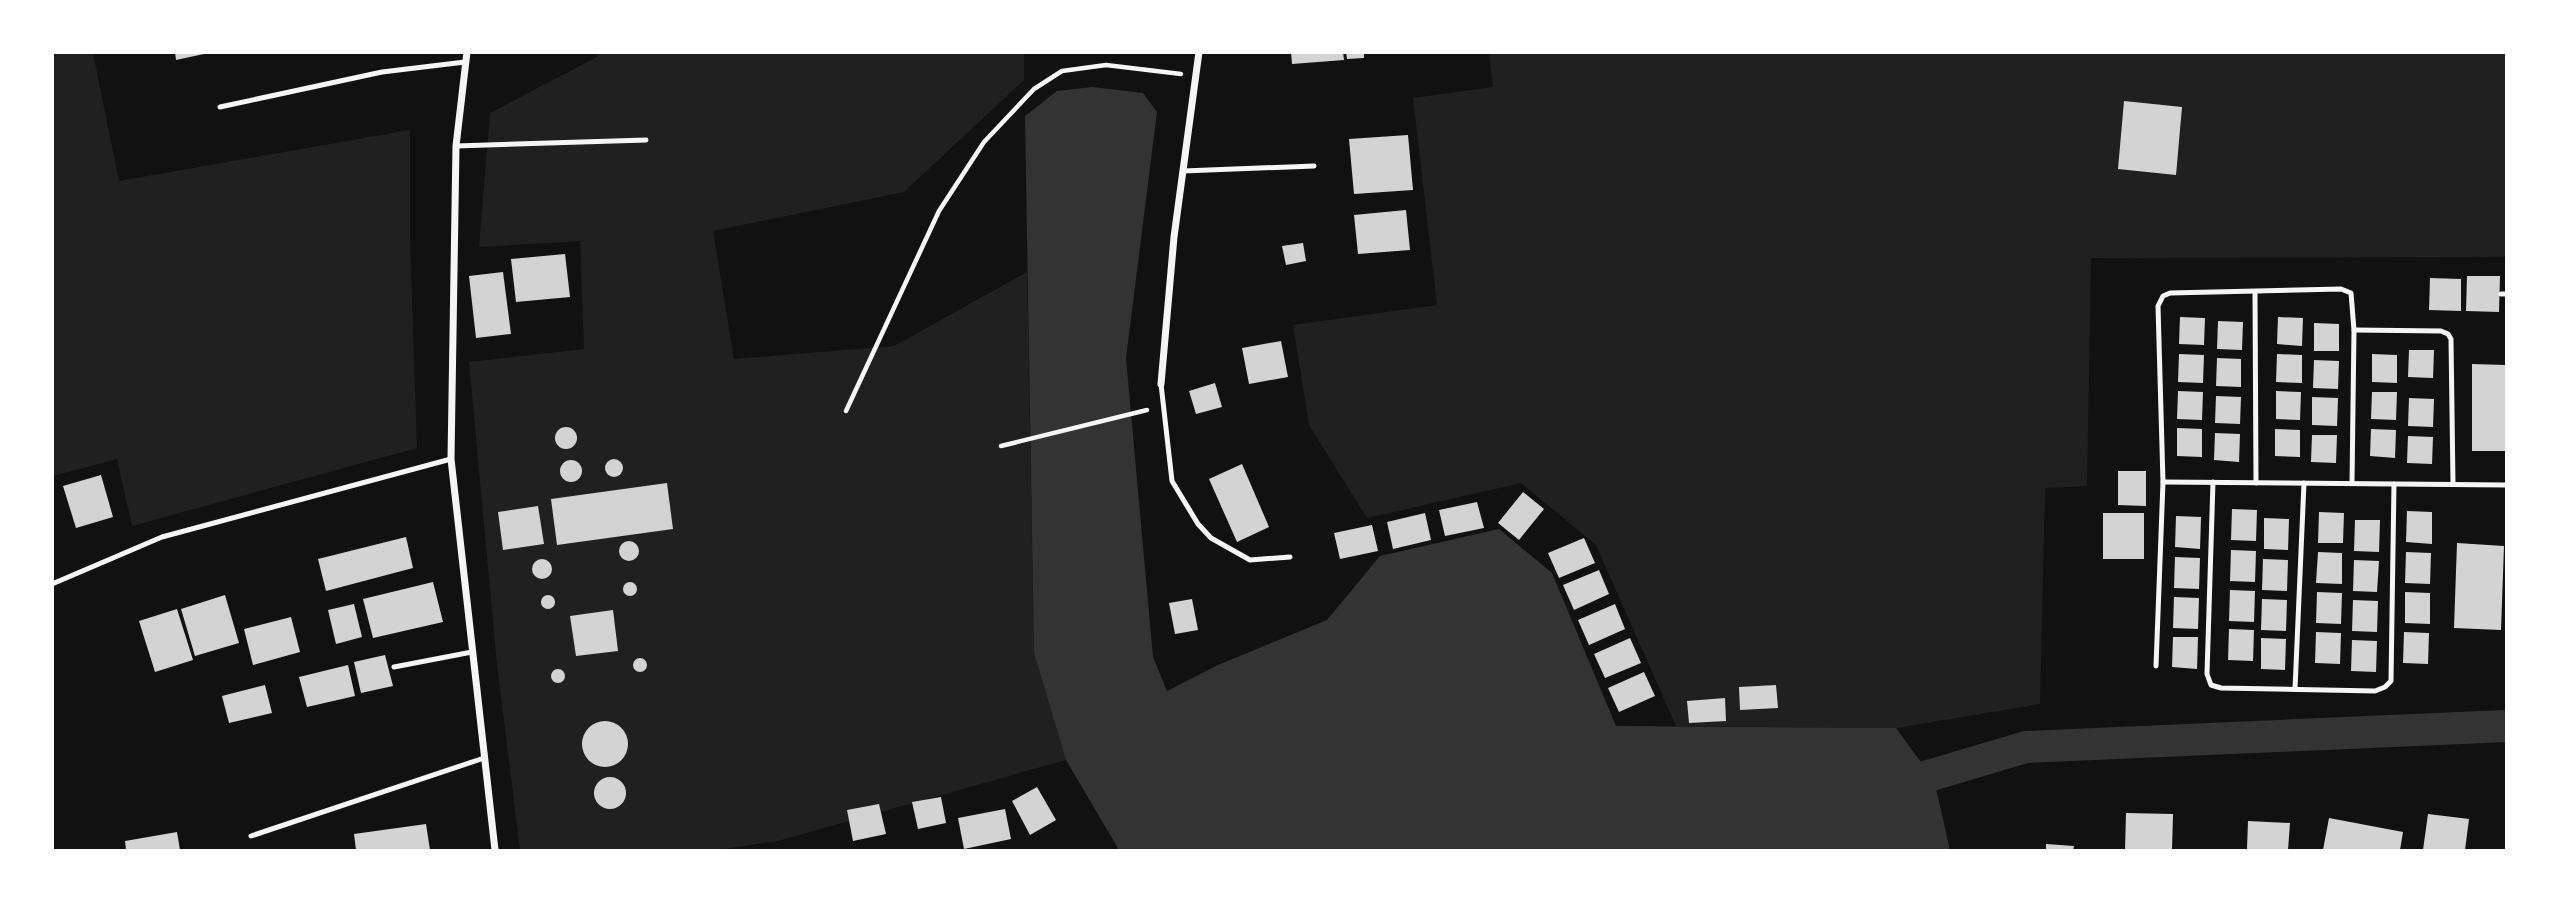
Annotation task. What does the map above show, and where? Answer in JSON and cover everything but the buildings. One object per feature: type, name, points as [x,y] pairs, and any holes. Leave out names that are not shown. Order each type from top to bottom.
[{"type":"street","points":[[467,52],[456,146],[451,459],[495,850]]},
{"type":"street","points":[[1161,384],[1174,237],[1199,52]]},
{"type":"lane","points":[[220,107],[382,72],[465,62]]},
{"type":"lane","points":[[456,146],[646,140]]},
{"type":"lane","points":[[1183,170],[1314,166]]},
{"type":"lane","points":[[2156,666],[2163,482],[2158,306],[2163,296],[2170,293],[2341,289],[2351,293],[2354,330],[2352,484]]},
{"type":"lane","points":[[2255,292],[2256,483]]},
{"type":"lane","points":[[2354,330],[2441,331],[2448,334],[2451,339],[2453,484]]},
{"type":"lane","points":[[1161,384],[1172,481],[1198,524],[1211,538],[1250,560],[1290,557]]},
{"type":"lane","points":[[52,584],[162,537],[451,459]]},
{"type":"lane","points":[[2163,482],[2507,485]]},
{"type":"lane","points":[[2213,482],[2207,674],[2211,685],[2221,688],[2375,691],[2391,681],[2394,484]]},
{"type":"lane","points":[[2295,689],[2304,483]]},
{"type":"lane","points":[[394,667],[472,652]]},
{"type":"lane","points":[[251,836],[484,758]]},
{"type":"path","points":[[846,411],[939,211],[984,142],[1034,89],[1062,71],[1106,65],[1195,76]]},
{"type":"path","points":[[1001,446],[1145,411]]},
{"type":"shaded area","points":[[53,52],[93,53],[119,181],[410,130],[410,241],[417,448],[132,526],[117,459],[53,476]]},
{"type":"shaded area","points":[[599,53],[1024,53],[1024,80],[904,192],[713,231],[734,359],[894,346],[1027,272],[1034,653],[1066,760],[778,841],[717,850],[520,850],[497,665],[469,362],[584,349],[580,241],[479,247],[490,113],[597,57]]},
{"type":"shaded area","points":[[1489,53],[2506,53],[2506,257],[2091,258],[2087,486],[2045,488],[2040,704],[1896,728],[1676,726],[1596,545],[1521,483],[1367,518],[1309,425],[1293,325],[1437,305],[1413,98],[1493,87]]},
{"type":"shaded area","points":[[1092,87],[1143,93],[1157,112],[1126,358],[1153,657],[1167,691],[1218,665],[1327,620],[1380,556],[1499,529],[1552,573],[1616,726],[1896,728],[1934,780],[1950,850],[1119,850],[1066,760],[1034,653],[1025,116],[1057,91]]},
{"type":"waterway","points":[[1891,787],[2026,747],[2506,726]]}]
